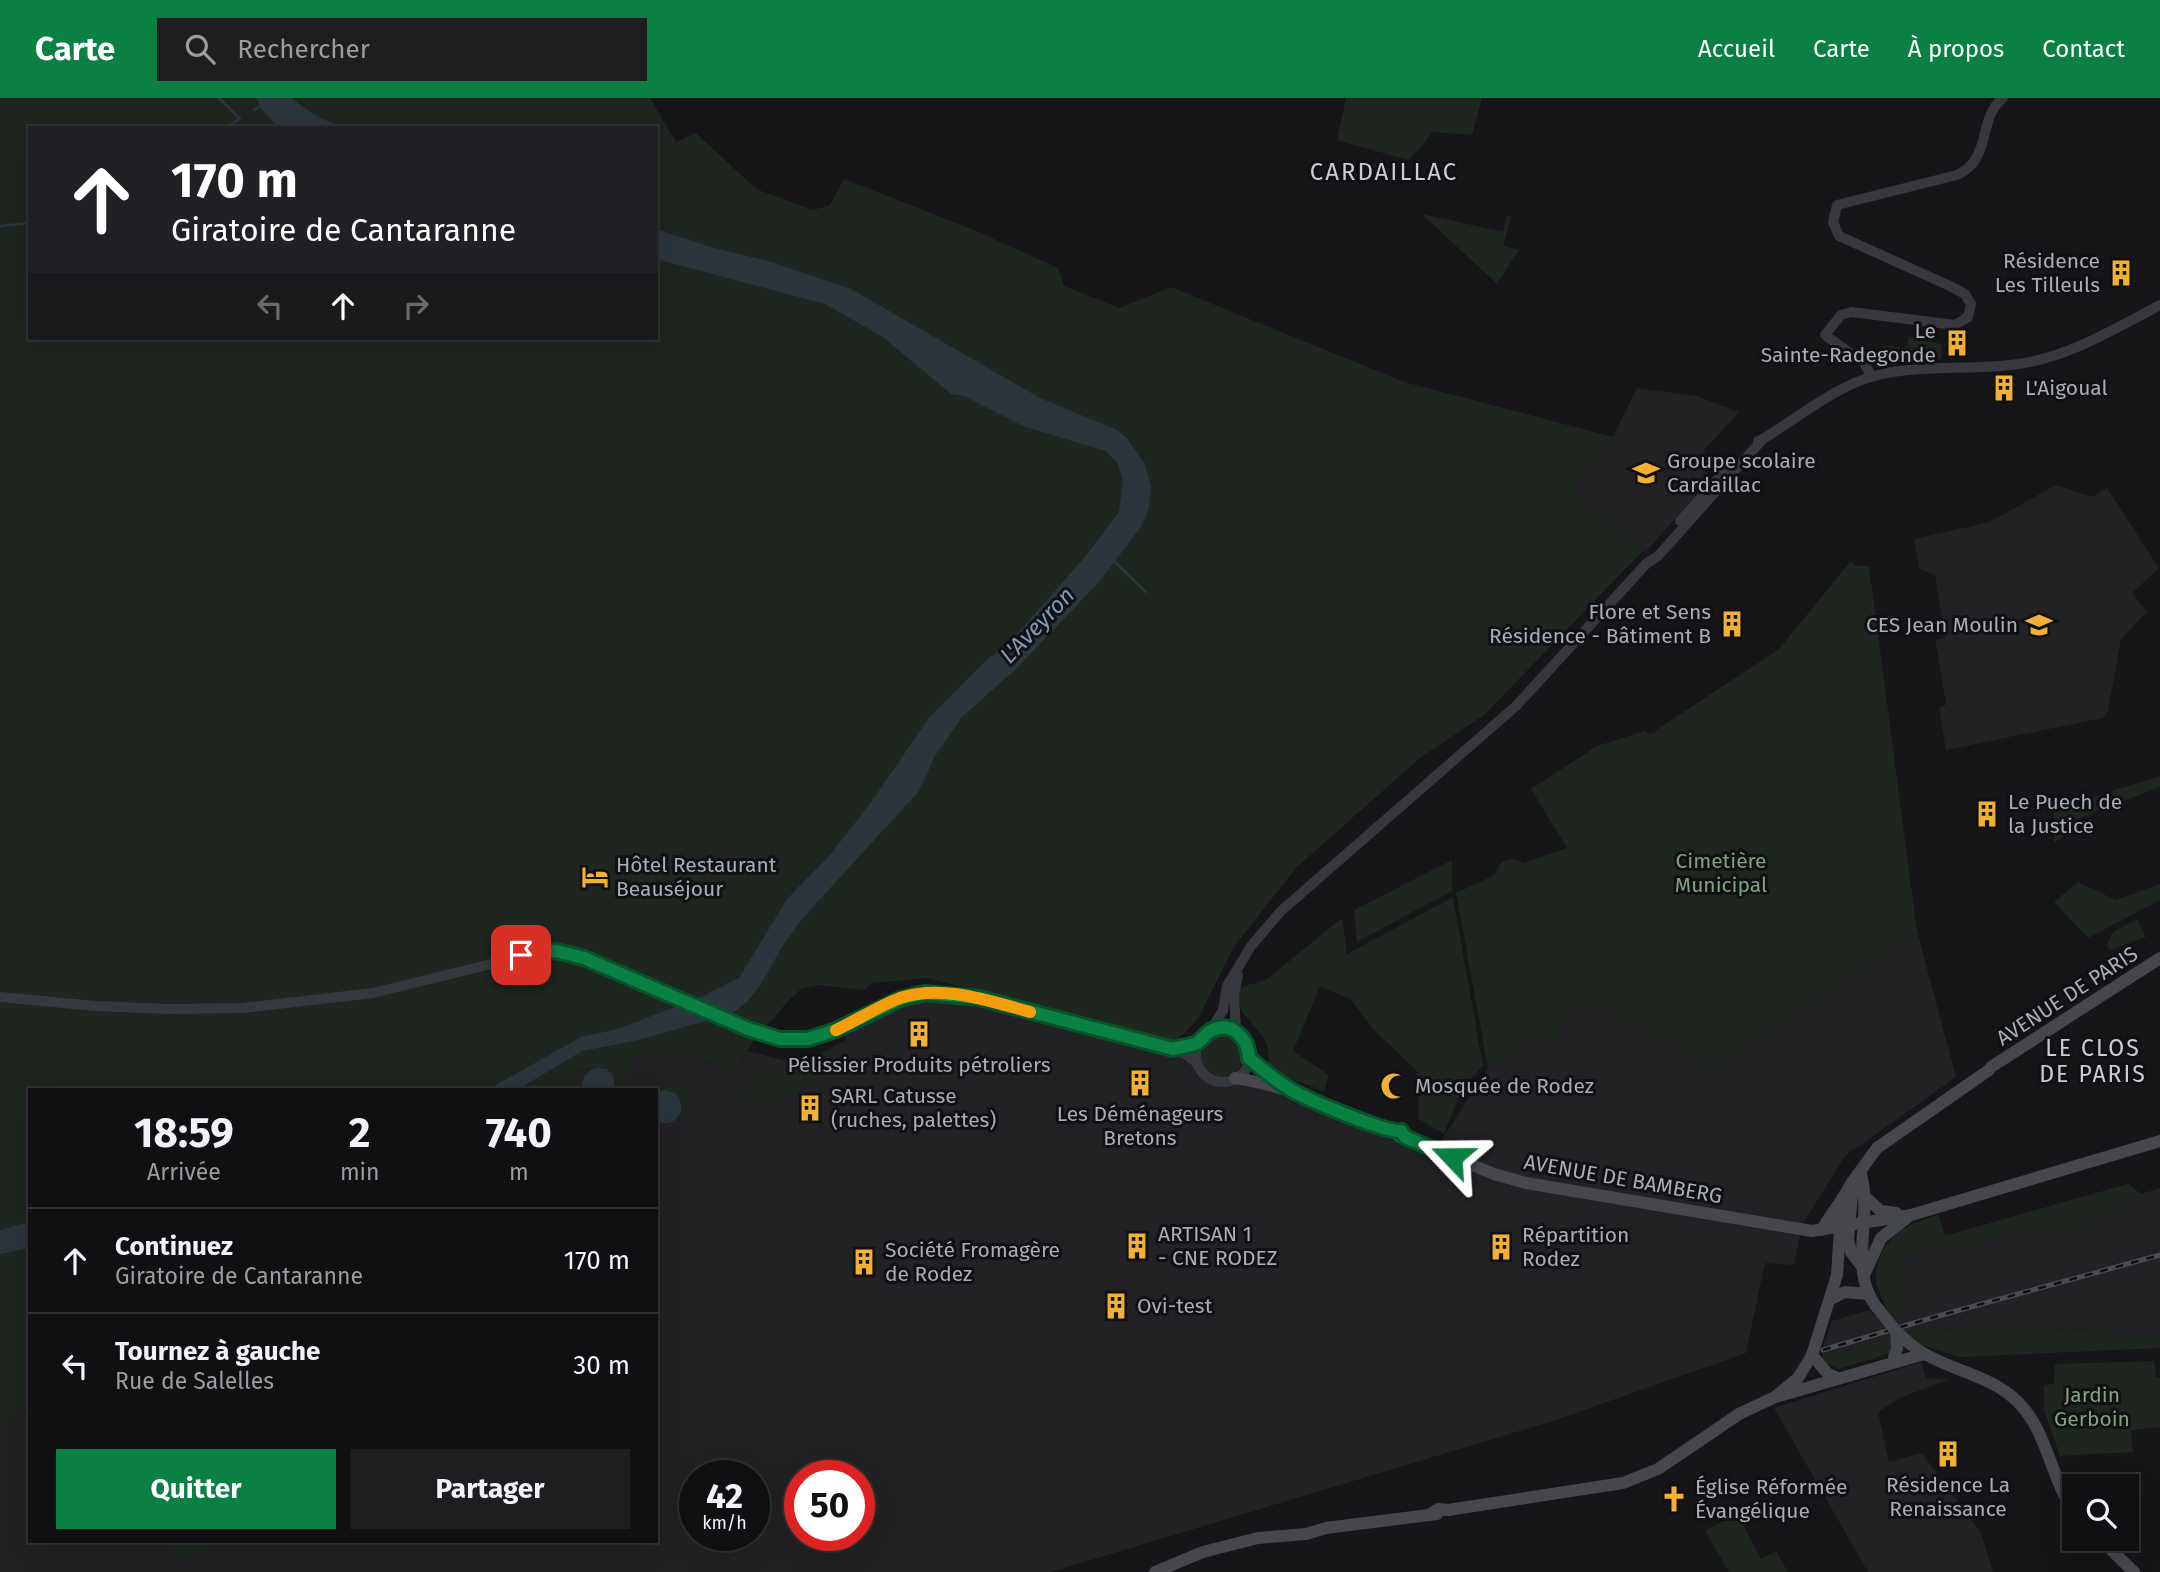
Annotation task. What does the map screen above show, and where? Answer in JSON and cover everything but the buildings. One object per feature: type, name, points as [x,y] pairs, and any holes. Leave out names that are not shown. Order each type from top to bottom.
[{"type":"main road","name":"AVENUE DE PARIS","points":[[1845,1226],[1842,1199],[1877,1148],[1992,1068],[2160,958]]},
{"type":"main road","name":"AVENUE DE BAMBERG","points":[[1249,1058],[1294,1092]]},
{"type":"main road","name":"AVENUE DE BAMBERG","points":[[1235,1079],[1294,1092],[1494,1174],[1525,1183],[1817,1230],[1911,1215]]},
{"type":"main road","points":[[1863,1270],[1881,1238],[1911,1215],[2160,1141]]},
{"type":"main road","points":[[1857,1176],[1864,1196],[1862,1240],[1867,1294],[1896,1331],[1924,1354],[1994,1385],[2017,1401],[2040,1433],[2062,1488]]},
{"type":"main road","points":[[1775,1397],[1798,1378],[1812,1355],[1831,1299],[1857,1176]]},
{"type":"main road","points":[[1864,1196],[1881,1211],[1911,1215]]},
{"type":"main road","points":[[1842,1199],[1817,1230],[1844,1241],[1881,1238]]},
{"type":"main road","points":[[1844,1241],[1863,1270]]},
{"type":"main road","points":[[1831,1299],[1845,1292],[1867,1294]]},
{"type":"main road","points":[[1892,1360],[1897,1349],[1896,1331]]},
{"type":"main road","points":[[1155,1572],[1203,1552],[1303,1527],[1312,1532],[1623,1483],[1658,1469],[1739,1414],[1775,1397],[1833,1377],[1924,1354]]},
{"type":"main road","points":[[1812,1355],[1833,1377]]},
{"type":"main road","points":[[2112,1551],[2134,1572]]},
{"type":"street","points":[[1872,377],[1864,363],[1825,335],[1838,317],[1851,312],[1945,326],[1955,325],[1968,317],[1970,304],[1965,294],[1839,236],[1833,222],[1837,205],[1968,170],[1980,151],[1991,103],[2003,98]]},
{"type":"street","points":[[1211,1030],[1228,1028],[1236,1031],[1247,1042],[1249,1058],[1242,1073],[1235,1079],[1212,1079],[1201,1071],[1197,1063],[1196,1049],[1223,1010],[1227,986],[1251,946],[1281,911],[1516,706],[1646,564],[1658,556],[1675,532],[1754,443],[1810,408],[1872,377],[1910,371],[2004,366],[2049,358],[2082,345],[2160,305]]},
{"type":"street","points":[[0,997],[95,1006],[243,1008],[373,993],[521,955],[556,951],[584,958],[748,1029],[780,1039],[808,1039],[836,1030],[900,999],[925,993],[979,998],[1173,1049],[1197,1063]]},
{"type":"street","points":[[1236,1031],[1234,995],[1239,969]]},
{"type":"street","points":[[1173,1049],[1199,1042]]},
{"type":"shaded area","name":"Groupe scolaire Cardaillac","points":[[1637,388],[1697,396],[1739,412],[1705,449],[1703,468],[1711,478],[1645,553],[1571,492],[1613,437]]},
{"type":"shaded area","name":"CES Jean Moulin","points":[[2056,485],[2093,497],[2107,488],[2159,568],[2132,593],[2147,612],[2121,639],[2108,711],[2103,718],[1946,750],[1939,707],[1946,705],[1935,640],[1945,638],[1935,576],[1919,568],[1914,539],[1990,522]]},
{"type":"shaded area","points":[[1917,931],[1956,1077],[1845,1156],[1802,1225],[1794,1265],[1765,1263],[1746,1353],[1556,1420],[1051,1572],[0,1572],[0,1423],[28,1407],[28,1543],[658,1543],[658,1088],[574,1088],[575,1073],[651,1051],[736,1069],[748,1051],[783,1060],[815,1056],[846,1040],[844,1034],[890,1009],[924,998],[1176,1041],[1430,1158],[1488,1068],[1534,1040],[1544,1041],[1559,1036],[1563,1025],[1562,1015],[1582,1003],[1580,998],[1829,988],[1833,990],[1842,984],[1843,980]]},
{"type":"shaded area","points":[[2128,1184],[2141,1194],[2160,1188],[2160,1336],[1994,1326],[1907,1333],[1894,1319],[1876,1284],[1876,1270],[1887,1244],[1915,1223],[1938,1215],[1945,1236]]},
{"type":"shaded area","points":[[1869,1310],[1888,1329],[1891,1337],[1823,1358],[1823,1346],[1832,1321]]},
{"type":"shaded area","points":[[1921,1362],[1926,1378],[1950,1379],[1900,1398],[1878,1412],[1889,1462],[1922,1453],[1981,1533],[1993,1572],[1868,1572],[1774,1408]]},
{"type":"green space","points":[[0,98],[650,98],[676,142],[696,133],[756,189],[813,210],[830,205],[844,179],[974,230],[1058,268],[1064,286],[1119,308],[1171,287],[1404,382],[1613,437],[1571,492],[1643,551],[1484,715],[1420,758],[1296,868],[1233,948],[1198,1019],[1176,1041],[927,978],[872,983],[864,990],[819,985],[801,989],[773,1020],[763,1027],[736,1069],[651,1051],[636,1056],[628,1069],[631,1082],[620,1087],[618,1076],[614,1077],[605,1070],[596,1068],[575,1073],[574,1088],[28,1088],[28,1407],[0,1423]]},
{"type":"green space","points":[[1346,98],[1482,98],[1472,135],[1432,132],[1408,160],[1337,140]]},
{"type":"green space","points":[[1368,165],[1395,170],[1398,177],[1395,182],[1368,176]]},
{"type":"green space","points":[[1422,214],[1503,232],[1507,216],[1511,217],[1503,246],[1519,250],[1497,284]]},
{"type":"green space","points":[[1909,337],[1941,344],[1942,359],[1897,364],[1878,361],[1884,346],[1906,348]]},
{"type":"green space","name":"Cimetière Municipal","points":[[1851,561],[1856,566],[1869,566],[1917,931],[1843,980],[1842,984],[1833,990],[1829,989],[1713,1066],[1581,998],[1582,1003],[1562,1015],[1563,1025],[1559,1036],[1553,1039],[1554,1043],[1545,1045],[1543,1041],[1534,1040],[1488,1068],[1456,893],[1495,875],[1505,860],[1513,859],[1523,863],[1567,848],[1531,789],[1597,746],[1645,731],[1648,734],[1656,732],[1778,650]]},
{"type":"green space","points":[[2160,776],[2160,787],[2078,819],[2069,831],[2054,843],[2054,809]]},
{"type":"green space","points":[[1452,860],[1452,891],[1357,942],[1354,910]]},
{"type":"green space","points":[[2078,882],[2116,900],[2160,884],[2160,900],[2088,938],[2054,902]]},
{"type":"green space","points":[[1453,897],[1483,1066],[1463,1087],[1444,1134],[1419,1119],[1417,1071],[1375,1031],[1351,1000],[1320,986],[1293,1051],[1329,1075],[1324,1091],[1288,1078],[1269,1067],[1267,1045],[1239,1004],[1241,987],[1266,980],[1342,918],[1347,954]]},
{"type":"green space","points":[[2137,919],[2146,937],[2110,950],[2107,945],[2113,932]]},
{"type":"green space","points":[[1223,1034],[1238,1040],[1244,1055],[1238,1070],[1223,1076],[1208,1070],[1202,1055],[1208,1040]]},
{"type":"green space","points":[[855,1048],[856,1050],[813,1084],[755,1110],[742,1089],[749,1076],[818,1065]]},
{"type":"green space","points":[[683,1083],[689,1112],[679,1116],[682,1107],[670,1091],[658,1093],[658,1088]]},
{"type":"green space","points":[[2128,1184],[2141,1194],[2063,1234],[2012,1235],[1952,1249],[1944,1246],[1906,1259],[1900,1274],[1908,1294],[1908,1310],[1894,1319],[1887,1309],[1878,1286],[1878,1263],[1888,1242],[1912,1225],[1938,1215],[1945,1236]]},
{"type":"green space","points":[[1994,1326],[2160,1336],[2160,1348],[1960,1357],[1915,1343],[1907,1333]]},
{"type":"green space","points":[[1891,1337],[1889,1353],[1882,1356],[1838,1369],[1826,1363],[1823,1358]]},
{"type":"green space","name":"Jardin Gerboin","points":[[2154,1361],[2156,1377],[2160,1377],[2160,1427],[2131,1430],[2133,1452],[2060,1456],[2044,1410],[2044,1385],[2054,1384],[2055,1364]]},
{"type":"green space","points":[[1737,1513],[1761,1559],[1776,1551],[1788,1572],[1729,1572],[1705,1531]]},
{"type":"green space","points":[[162,1543],[233,1543],[169,1562]]},
{"type":"water","points":[[256,98],[291,98],[313,114],[338,126],[277,126],[262,110]]},
{"type":"water","name":"L'Aveyron","points":[[658,230],[714,248],[768,261],[851,289],[1040,398],[1117,430],[1127,438],[1144,463],[1151,485],[1149,508],[1141,527],[1099,582],[1016,669],[962,717],[935,756],[919,791],[802,919],[748,1001],[733,1013],[639,1040],[582,1051],[520,1088],[491,1088],[581,1037],[618,1029],[703,996],[739,978],[787,899],[830,855],[872,801],[928,719],[982,664],[1011,641],[1084,558],[1119,512],[1123,480],[1117,462],[1105,451],[1023,426],[964,396],[951,394],[883,337],[825,304],[658,260]]},
{"type":"water","points":[[607,1069],[613,1076],[615,1088],[583,1088],[585,1075],[590,1071]]},
{"type":"water","points":[[664,1090],[675,1093],[679,1099],[681,1111],[670,1123],[658,1122],[658,1092]]},
{"type":"water","points":[[28,1223],[28,1248],[0,1254],[0,1230]]},
{"type":"waterway","points":[[219,98],[240,119],[228,126]]},
{"type":"waterway","points":[[254,110],[263,105]]},
{"type":"waterway","points":[[0,226],[28,223]]},
{"type":"waterway","points":[[1115,562],[1146,592]]},
{"type":"railway","points":[[1823,1350],[2160,1255]]},
{"type":"slow traffic","points":[[836,1030],[900,999],[925,993],[979,998],[1030,1012]]},
{"type":"place","name":"Résidence Les Tilleuls","points":[[2121,273]]},
{"type":"place","name":"Le Sainte-Radegonde","points":[[1957,343]]},
{"type":"place","name":"L'Aigoual","points":[[2004,388]]},
{"type":"place","name":"Groupe scolaire Cardaillac","points":[[1646,473]]},
{"type":"place","name":"Flore et Sens Résidence - Bâtiment B","points":[[1732,624]]},
{"type":"place","name":"CES Jean Moulin","points":[[2039,625]]},
{"type":"place","name":"Le Puech de la Justice","points":[[1987,814]]},
{"type":"place","name":"Hôtel Restaurant Beauséjour","points":[[595,877]]},
{"type":"place","name":"Pélissier Produits pétroliers","points":[[919,1034]]},
{"type":"place","name":"Les Déménageurs Bretons","points":[[1140,1083]]},
{"type":"place","name":"Mosquée de Rodez","points":[[1394,1086]]},
{"type":"place","name":"SARL Catusse (ruches, palettes)","points":[[810,1108]]},
{"type":"place","name":"ARTISAN 1 - CNE RODEZ","points":[[1137,1246]]},
{"type":"place","name":"Répartition Rodez","points":[[1501,1247]]},
{"type":"place","name":"Société Fromagère de Rodez","points":[[864,1262]]},
{"type":"place","name":"Ovi-test","points":[[1116,1306]]},
{"type":"place","name":"Résidence La Renaissance","points":[[1948,1454]]},
{"type":"place","name":"Église Réformée Évangélique","points":[[1674,1499]]},
{"type":"district","name":"CARDAILLAC","points":[[1384,172]]},
{"type":"district","name":"LE CLOS DE PARIS","points":[[2093,1061]]},
{"type":"route","points":[[521,955],[556,951],[584,958],[748,1029],[780,1039],[808,1039],[836,1030],[900,999],[925,993],[979,998],[1173,1049],[1199,1042],[1211,1030],[1228,1028],[1236,1031],[1247,1042],[1249,1058],[1294,1092],[1372,1124],[1394,1132],[1401,1131],[1405,1137],[1452,1157]]}]
